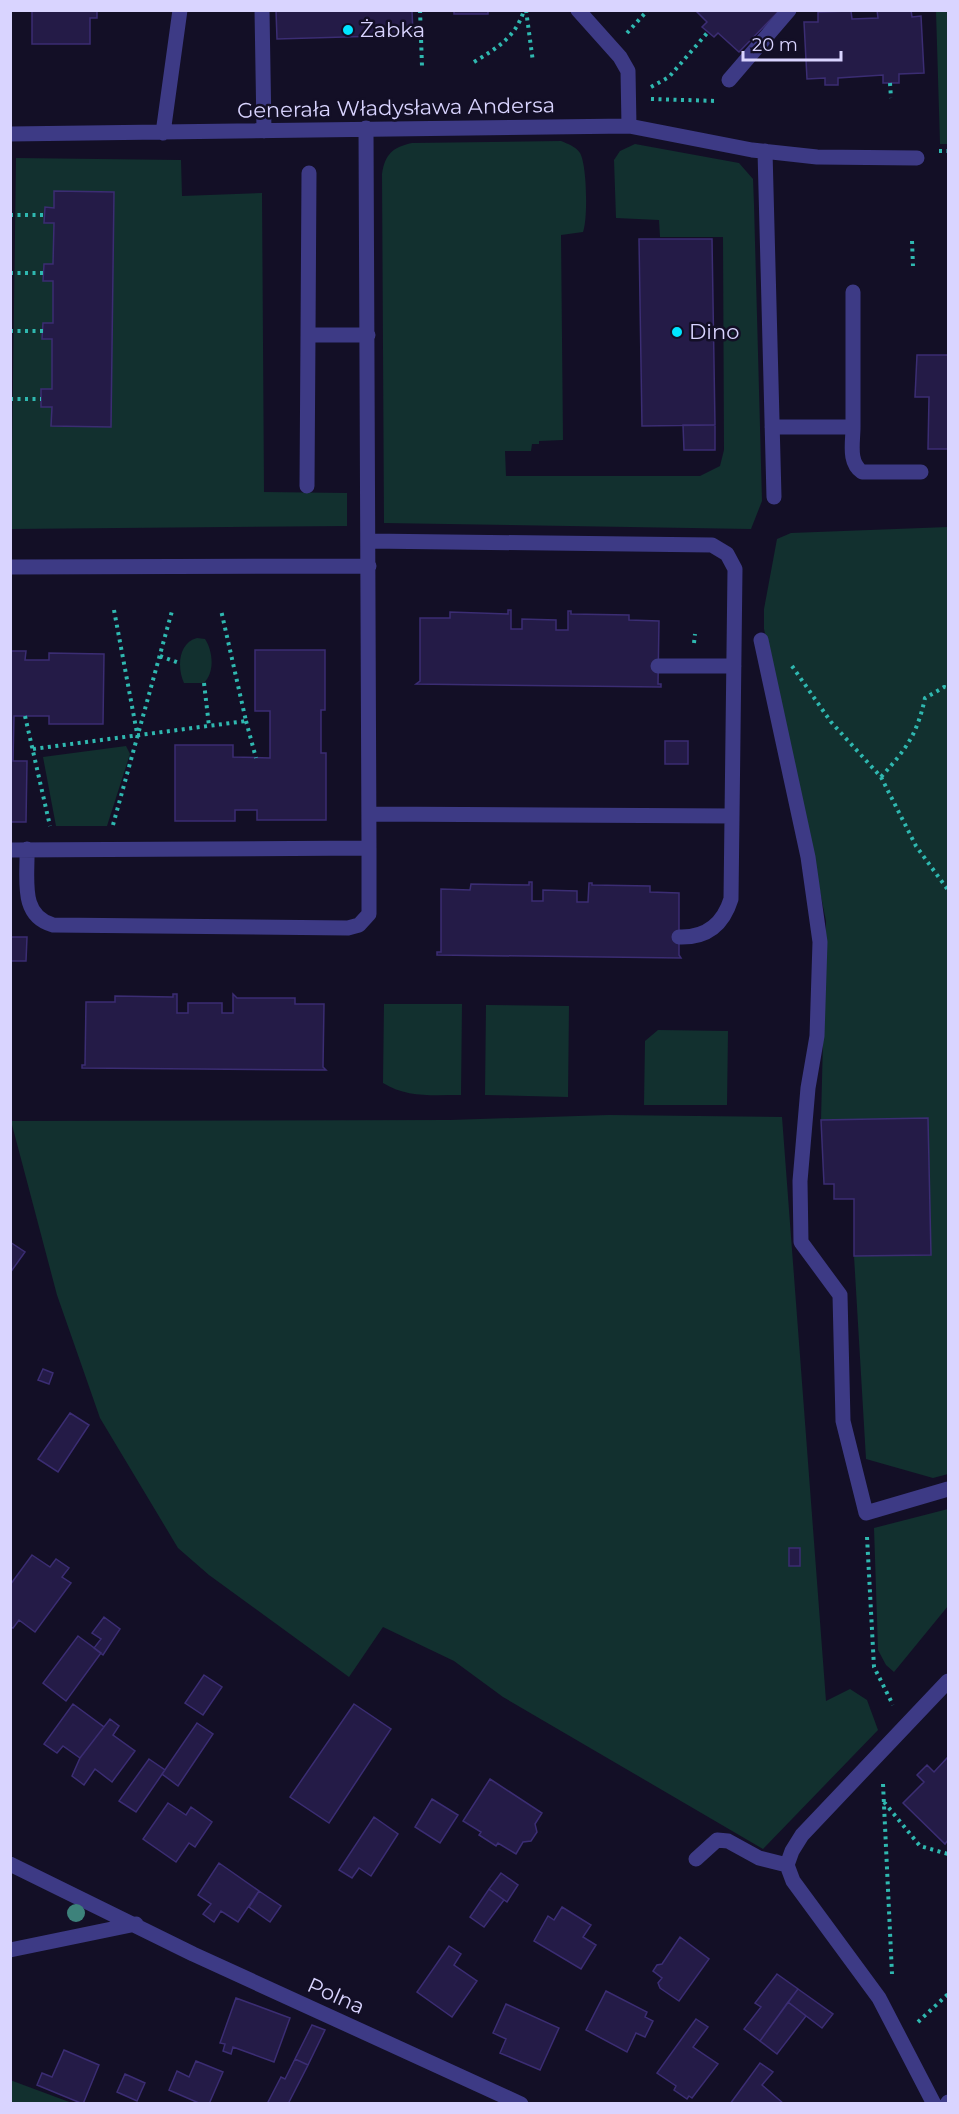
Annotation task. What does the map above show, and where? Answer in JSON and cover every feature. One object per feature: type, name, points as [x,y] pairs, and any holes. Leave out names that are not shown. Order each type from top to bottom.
[{"type":"street","points":[[163,133],[180,10]]},
{"type":"street","points":[[262,10],[264,131]]},
{"type":"street","points":[[578,10],[626,66],[629,76],[629,126]]},
{"type":"street","points":[[729,80],[789,10]]},
{"type":"street","name":"Generała Władysława Andersa","points":[[10,134],[629,126],[765,151],[817,157],[917,158]]},
{"type":"street","points":[[27,849],[28,904],[37,917],[53,925],[348,928],[359,925],[369,914],[366,128]]},
{"type":"street","points":[[765,151],[774,497]]},
{"type":"street","points":[[307,486],[309,173]]},
{"type":"street","points":[[853,292],[853,458],[855,467],[862,472],[921,472]]},
{"type":"street","points":[[308,335],[368,335]]},
{"type":"street","points":[[772,427],[853,427]]},
{"type":"street","points":[[369,541],[712,545],[727,554],[735,569],[731,899],[728,910],[721,921],[703,935],[679,938]]},
{"type":"street","points":[[10,567],[369,566]]},
{"type":"street","points":[[761,640],[808,857],[820,942],[817,1036],[808,1088],[800,1181],[801,1242],[840,1294],[843,1421],[866,1513],[948,1490]]},
{"type":"street","points":[[658,666],[734,666]]},
{"type":"street","points":[[369,814],[732,816]]},
{"type":"street","points":[[10,850],[369,848]]},
{"type":"street","points":[[934,2103],[879,1998],[793,1881],[787,1865],[802,1835],[948,1681]]},
{"type":"street","points":[[696,1858],[717,1840],[728,1841],[759,1857],[787,1865]]},
{"type":"street","name":"Polna","points":[[10,1864],[193,1954],[520,2103]]},
{"type":"street","points":[[10,1950],[136,1924]]},
{"type":"path","points":[[420,10],[422,66]]},
{"type":"path","points":[[474,62],[508,40],[520,25],[525,10]]},
{"type":"path","points":[[525,10],[533,62]]},
{"type":"path","points":[[629,98],[669,77],[708,32]]},
{"type":"path","points":[[890,83],[891,98]]},
{"type":"path","points":[[629,98],[726,101]]},
{"type":"path","points":[[10,215],[45,215]]},
{"type":"path","points":[[912,241],[913,266]]},
{"type":"path","points":[[10,273],[44,273]]},
{"type":"path","points":[[10,331],[43,331]]},
{"type":"path","points":[[10,399],[41,399]]},
{"type":"path","points":[[114,610],[138,735]]},
{"type":"path","points":[[221,610],[256,758]]},
{"type":"path","points":[[106,849],[172,611]]},
{"type":"path","points":[[761,640],[796,669],[831,722],[881,777],[915,846],[948,890]]},
{"type":"path","points":[[160,656],[179,663]]},
{"type":"path","points":[[204,683],[209,726]]},
{"type":"path","points":[[881,777],[910,746],[920,724],[925,698],[944,687],[948,688]]},
{"type":"path","points":[[25,716],[56,849]]},
{"type":"path","points":[[33,748],[246,721]]},
{"type":"path","points":[[866,1513],[874,1667],[904,1727]]},
{"type":"path","points":[[883,1782],[892,1978]]},
{"type":"path","points":[[884,1802],[920,1846],[948,1854]]},
{"type":"path","points":[[917,2022],[948,1994]]},
{"type":"path","points":[[912,2013],[922,2030]]},
{"type":"green space","points":[[936,11],[948,11],[948,144],[940,144]]},
{"type":"green space","points":[[561,141],[574,147],[580,153],[584,169],[586,204],[583,232],[561,235],[563,440],[539,441],[539,444],[532,444],[531,451],[505,451],[506,476],[700,476],[720,466],[724,450],[723,237],[660,237],[659,220],[616,218],[614,160],[620,151],[635,144],[739,163],[753,179],[754,205],[762,501],[751,529],[384,523],[382,174],[385,161],[395,149],[412,143]]},
{"type":"green space","points":[[16,158],[181,160],[182,196],[262,193],[264,492],[347,493],[347,526],[11,529]]},
{"type":"green space","points":[[948,527],[948,1474],[933,1478],[866,1459],[854,1256],[931,1254],[928,1119],[821,1120],[826,921],[786,723],[764,629],[764,609],[777,539],[791,533]]},
{"type":"green space","points":[[197,638],[205,639],[210,649],[212,661],[210,673],[204,683],[184,683],[180,670],[183,650],[186,645]]},
{"type":"green space","points":[[126,746],[130,754],[107,826],[56,826],[43,757]]},
{"type":"green space","points":[[384,1004],[462,1004],[461,1095],[411,1093],[383,1083]]},
{"type":"green space","points":[[486,1005],[569,1006],[568,1097],[485,1095]]},
{"type":"green space","points":[[658,1030],[728,1031],[727,1105],[644,1105],[645,1041]]},
{"type":"green space","points":[[609,1115],[782,1117],[826,1701],[850,1689],[867,1700],[878,1730],[763,1849],[503,1697],[454,1661],[383,1627],[349,1677],[209,1575],[178,1548],[100,1418],[57,1295],[11,1121],[450,1120]]},
{"type":"green space","points":[[948,1509],[948,1606],[894,1672],[886,1665],[878,1650],[874,1528]]},
{"type":"green space","points":[[10,2080],[72,2103],[11,2103]]},
{"type":"building","points":[[32,10],[97,10],[97,18],[90,18],[90,44],[32,44]]},
{"type":"building","points":[[276,10],[412,10],[413,35],[277,39]]},
{"type":"building","points":[[454,10],[488,10],[488,14],[454,14]]},
{"type":"building","points":[[695,10],[780,10],[739,52],[718,33],[714,37],[702,27],[707,22]]},
{"type":"building","points":[[877,10],[911,10],[912,17],[921,16],[924,73],[899,74],[899,83],[883,83],[883,75],[838,78],[838,85],[825,85],[825,78],[807,79],[804,22],[818,22],[818,12],[851,11],[852,19],[878,18]]},
{"type":"building","points":[[54,191],[114,192],[111,427],[51,426],[52,407],[41,407],[41,389],[52,389],[52,339],[42,339],[43,323],[53,323],[53,281],[43,281],[44,264],[53,264],[54,223],[44,223],[45,207],[54,208]]},
{"type":"building","name":"Dino","points":[[639,239],[712,239],[715,425],[642,426]]},
{"type":"building","points":[[917,355],[948,355],[948,449],[928,449],[929,397],[915,397]]},
{"type":"building","points":[[683,425],[715,425],[715,450],[684,450]]},
{"type":"building","points":[[508,610],[511,610],[511,629],[522,629],[522,619],[556,620],[556,630],[568,630],[568,611],[571,611],[571,614],[629,615],[629,620],[659,621],[658,684],[661,684],[661,687],[416,684],[420,681],[420,618],[450,618],[450,612],[508,614]]},
{"type":"building","points":[[255,650],[325,650],[325,710],[321,710],[321,753],[326,753],[326,820],[257,820],[257,810],[235,810],[235,821],[175,821],[175,745],[233,745],[233,757],[270,758],[270,711],[255,711]]},
{"type":"building","points":[[10,651],[26,651],[25,660],[49,660],[49,653],[104,654],[103,724],[49,724],[49,716],[14,716],[13,761],[27,761],[26,822],[10,822]]},
{"type":"building","points":[[665,741],[688,741],[688,764],[665,764]]},
{"type":"building","points":[[529,882],[532,882],[532,901],[543,901],[543,890],[577,891],[577,902],[588,902],[589,883],[592,885],[650,886],[650,892],[679,893],[679,955],[681,958],[437,955],[437,952],[441,952],[441,889],[470,890],[471,884],[529,885]]},
{"type":"building","points":[[10,937],[27,937],[26,961],[10,961]]},
{"type":"building","points":[[173,994],[177,994],[177,1013],[188,1013],[188,1003],[222,1003],[222,1013],[233,1013],[233,994],[237,998],[295,998],[295,1004],[324,1004],[323,1067],[326,1070],[82,1068],[82,1065],[85,1065],[86,1002],[115,1002],[115,996],[173,997]]},
{"type":"building","points":[[928,1118],[931,1255],[854,1256],[854,1199],[834,1199],[834,1184],[824,1184],[821,1120]]},
{"type":"building","points":[[10,1242],[25,1252],[10,1273]]},
{"type":"building","points":[[43,1369],[53,1373],[49,1384],[38,1380]]},
{"type":"building","points":[[70,1413],[89,1425],[58,1472],[38,1459]]},
{"type":"building","points":[[789,1548],[800,1548],[800,1566],[789,1566]]},
{"type":"building","points":[[32,1555],[50,1567],[56,1559],[69,1568],[62,1577],[71,1583],[35,1632],[19,1620],[13,1628],[10,1627],[10,1585]]},
{"type":"building","points":[[104,1617],[120,1629],[103,1655],[94,1648],[101,1639],[92,1633]]},
{"type":"building","points":[[78,1636],[101,1653],[66,1701],[43,1683]]},
{"type":"building","points":[[204,1675],[222,1687],[203,1715],[185,1703]]},
{"type":"building","points":[[73,1704],[104,1727],[80,1758],[63,1746],[57,1753],[44,1744]]},
{"type":"building","points":[[354,1704],[391,1729],[329,1823],[290,1797]]},
{"type":"building","points":[[110,1719],[119,1726],[113,1735],[135,1751],[112,1782],[95,1769],[84,1785],[72,1776],[80,1758]]},
{"type":"building","points":[[197,1723],[213,1734],[178,1786],[162,1774]]},
{"type":"building","points":[[948,1757],[948,1840],[945,1844],[903,1803],[924,1782],[917,1775],[927,1765],[934,1772]]},
{"type":"building","points":[[149,1759],[165,1770],[136,1812],[119,1801]]},
{"type":"building","points":[[490,1779],[542,1813],[535,1824],[537,1832],[531,1841],[523,1842],[516,1854],[498,1843],[496,1846],[479,1835],[481,1832],[463,1821]]},
{"type":"building","points":[[432,1799],[458,1815],[440,1843],[415,1827]]},
{"type":"building","points":[[168,1803],[186,1815],[191,1807],[212,1822],[195,1847],[189,1843],[176,1862],[143,1839]]},
{"type":"building","points":[[374,1817],[398,1834],[371,1876],[359,1868],[352,1878],[339,1870]]},
{"type":"building","points":[[219,1863],[259,1891],[238,1922],[221,1911],[214,1922],[203,1914],[211,1904],[198,1895]]},
{"type":"building","points":[[501,1873],[518,1885],[507,1902],[489,1889]]},
{"type":"building","points":[[489,1889],[504,1900],[484,1927],[470,1917]]},
{"type":"building","points":[[259,1891],[281,1906],[270,1922],[249,1907]]},
{"type":"building","points":[[562,1907],[591,1925],[583,1937],[596,1945],[581,1969],[534,1941],[548,1916],[554,1920]]},
{"type":"building","points":[[680,1937],[709,1959],[679,2001],[660,1988],[658,1983],[662,1978],[653,1971],[657,1965],[662,1964]]},
{"type":"building","points":[[449,1946],[461,1954],[454,1965],[477,1981],[452,2017],[417,1992]]},
{"type":"building","points":[[777,1974],[798,1989],[760,2041],[744,2029],[761,2007],[755,2003]]},
{"type":"building","points":[[798,1989],[833,2014],[822,2028],[788,2002]]},
{"type":"building","points":[[606,1991],[647,2012],[645,2017],[653,2021],[645,2037],[636,2033],[627,2052],[586,2030]]},
{"type":"building","points":[[236,1998],[290,2018],[274,2062],[233,2047],[231,2054],[223,2051],[225,2044],[220,2043]]},
{"type":"building","points":[[788,2002],[806,2016],[777,2054],[760,2041]]},
{"type":"building","points":[[506,2004],[559,2028],[540,2070],[500,2053],[506,2039],[493,2033]]},
{"type":"building","points":[[696,2019],[708,2027],[693,2047],[718,2064],[692,2098],[689,2096],[687,2099],[674,2090],[676,2086],[657,2073]]},
{"type":"building","points":[[312,2025],[325,2030],[308,2065],[295,2059]]},
{"type":"building","points":[[64,2050],[99,2065],[83,2104],[37,2085],[42,2073],[52,2077]]},
{"type":"building","points":[[295,2059],[308,2065],[288,2104],[267,2104],[281,2077],[285,2079]]},
{"type":"building","points":[[196,2061],[223,2072],[209,2104],[201,2104],[169,2090],[177,2071],[189,2077]]},
{"type":"building","points":[[760,2063],[773,2072],[762,2085],[784,2104],[730,2104]]},
{"type":"building","points":[[125,2074],[145,2083],[137,2101],[117,2092]]},
{"type":"place","name":"Żabka","points":[[348,30]]},
{"type":"place","name":"Dino","points":[[677,332]]}]
